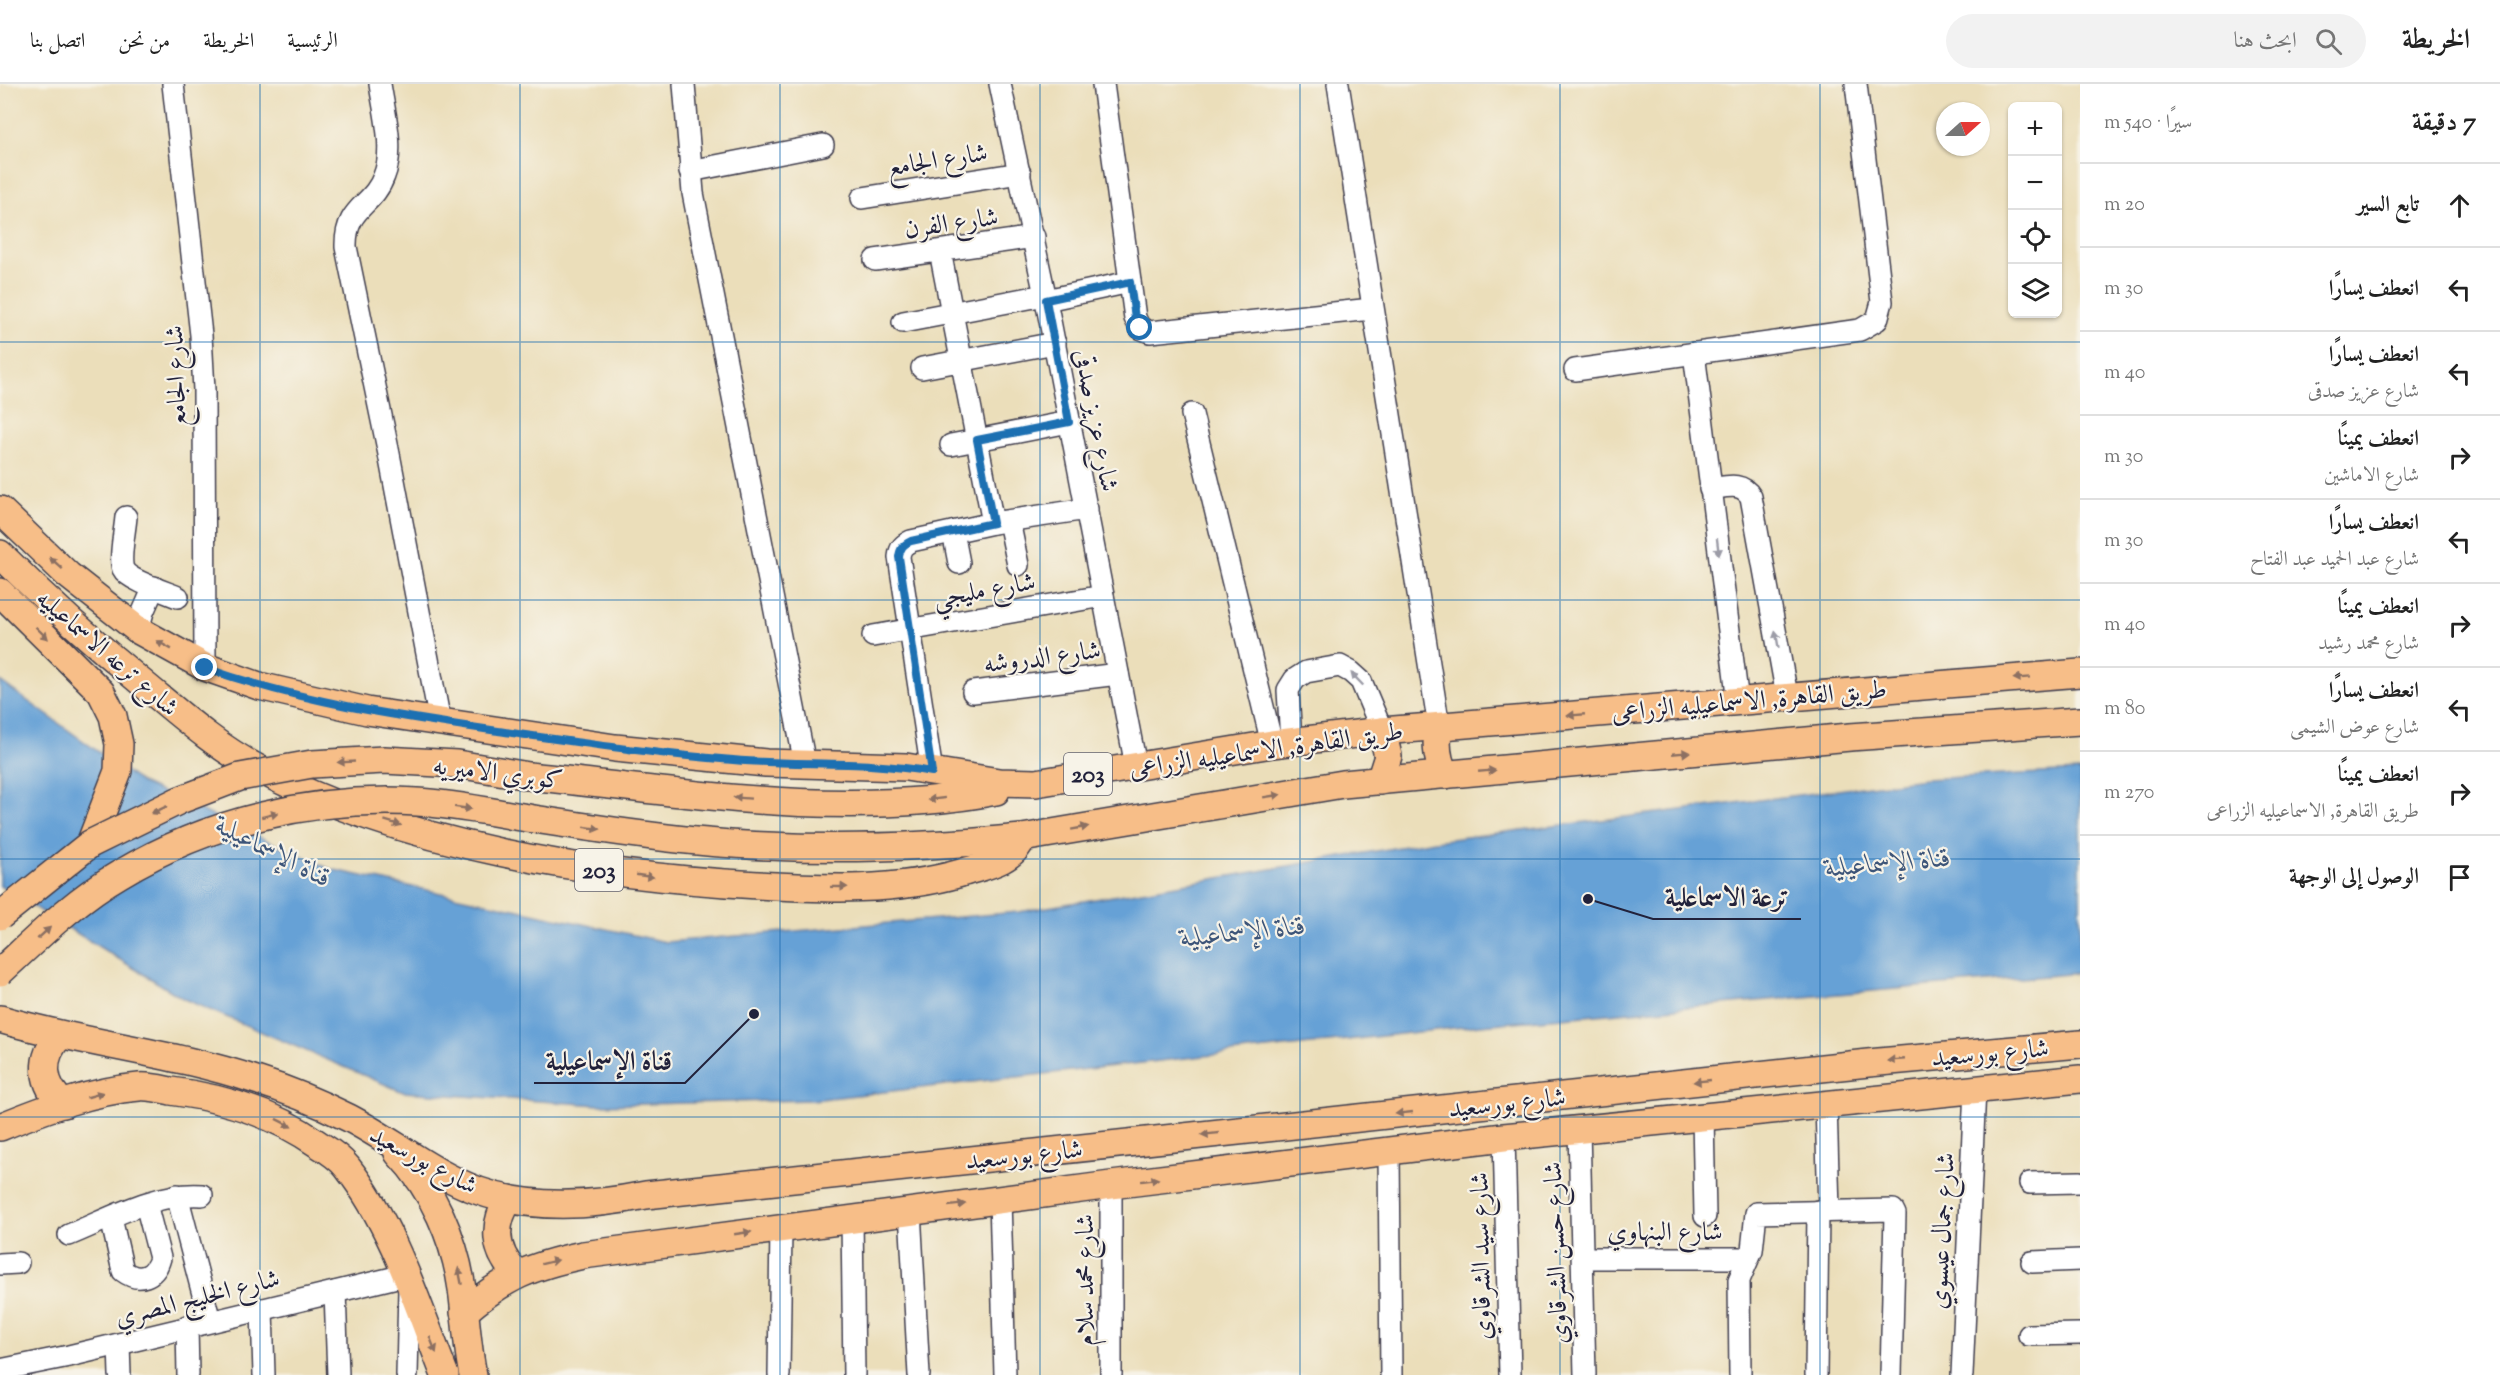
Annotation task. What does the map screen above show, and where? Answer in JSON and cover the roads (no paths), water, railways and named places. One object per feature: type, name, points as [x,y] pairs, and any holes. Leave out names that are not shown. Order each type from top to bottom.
[{"type":"main road","name":"شارع ترعه الاسماعيليه","points":[[0,510],[68,575],[116,615]]},
{"type":"main road","name":"شارع ترعه الاسماعيليه","points":[[0,554],[78,630],[191,724],[264,772],[312,796],[378,819],[528,858],[673,880],[779,886],[871,888],[944,878],[1001,860],[1016,850],[1022,838]]},
{"type":"main road","points":[[0,592],[94,685],[113,716],[119,744],[118,771],[90,844]]},
{"type":"main road","name":"طريق القاهرة, الاسماعيليه الزراعى","points":[[116,615],[205,668],[259,686],[313,699],[440,722],[679,756],[805,764],[906,767],[999,782],[1036,783],[1281,743],[1382,731],[2080,673]]},
{"type":"main road","name":"طريق القاهرة, الاسماعيليه الزراعى","points":[[1022,838],[1343,784],[1850,737],[2080,721]]},
{"type":"main road","points":[[1439,727],[1436,747],[1440,766],[1445,775]]},
{"type":"main road","points":[[1380,781],[1388,756],[1382,731]]},
{"type":"main road","name":"كوبري الاميريه","points":[[0,916],[90,844],[180,800],[240,777],[312,764],[384,760],[457,764],[529,776],[724,797],[802,802],[932,800],[1036,783]]},
{"type":"main road","name":"كوبري الاميريه","points":[[0,972],[75,904],[120,874],[169,848],[230,825],[300,807],[362,801],[418,802],[663,838],[769,846],[875,847],[1022,838]]},
{"type":"main road","name":"شارع بورسعيد","points":[[0,1019],[60,1036],[147,1051],[223,1069],[350,1118],[450,1178],[480,1191],[509,1199],[548,1203],[594,1203],[646,1195],[1833,1067],[2080,1044]]},
{"type":"main road","points":[[60,1036],[46,1056],[45,1074],[51,1091],[64,1104]]},
{"type":"main road","name":"شارع بورسعيد","points":[[464,1312],[489,1291],[516,1274],[544,1263],[583,1255],[1000,1199],[1504,1137],[2080,1079]]},
{"type":"main road","points":[[0,1127],[64,1104],[106,1092],[142,1086],[212,1097],[238,1104],[289,1125],[318,1143],[345,1164],[382,1221],[445,1375]]},
{"type":"main road","points":[[385,1139],[417,1176],[441,1219],[458,1265],[473,1375]]},
{"type":"main road","points":[[509,1199],[498,1220],[497,1238],[501,1256],[516,1274]]},
{"type":"street","name":"شارع الجامع","points":[[173,84],[201,335],[204,401],[205,668]]},
{"type":"street","points":[[381,84],[388,162],[380,185],[351,220],[347,229],[346,246],[389,454],[440,722]]},
{"type":"street","points":[[684,84],[690,171],[805,764]]},
{"type":"street","name":"شارع عزيز صدقى","points":[[1000,84],[1034,237],[1136,766]]},
{"type":"street","points":[[1103,84],[1130,282],[1137,324],[1140,328],[1150,332],[1372,309]]},
{"type":"street","points":[[1338,84],[1439,727]]},
{"type":"street","points":[[1575,370],[1860,330],[1877,320],[1882,302],[1856,84]]},
{"type":"street","points":[[690,171],[823,145]]},
{"type":"street","name":"شارع الجامع","points":[[862,198],[1020,173]]},
{"type":"street","name":"شارع الفرن","points":[[875,260],[1034,237]]},
{"type":"street","points":[[940,251],[977,440],[1001,522],[1018,565]]},
{"type":"street","points":[[903,322],[1130,282]]},
{"type":"street","points":[[922,368],[1055,344]]},
{"type":"street","points":[[1694,354],[1738,702]]},
{"type":"street","points":[[1192,414],[1281,743]]},
{"type":"street","points":[[951,445],[1069,422]]},
{"type":"street","points":[[1710,489],[1735,486],[1745,489],[1751,497],[1787,696]]},
{"type":"street","points":[[932,772],[899,557],[900,550],[904,544],[953,532],[1087,509]]},
{"type":"street","points":[[126,517],[122,562],[124,571],[130,577],[178,597]]},
{"type":"street","points":[[953,532],[959,562]]},
{"type":"street","points":[[138,630],[154,587]]},
{"type":"street","name":"شارع مليجي","points":[[873,636],[1103,596]]},
{"type":"street","points":[[1281,743],[1288,690],[1294,679],[1306,672],[1340,666],[1361,681],[1382,731]]},
{"type":"street","name":"شارع الدروشه","points":[[973,692],[1118,674]]},
{"type":"street","name":"شارع جمال عيسوي","points":[[1962,1375],[1975,1089]]},
{"type":"street","points":[[1816,1375],[1826,1103]]},
{"type":"street","points":[[1703,1116],[1706,1216]]},
{"type":"street","name":"شارع حسن الشرقاوي","points":[[1579,1129],[1585,1375]]},
{"type":"street","name":"شارع سيد الشرقاوي","points":[[1504,1137],[1510,1375]]},
{"type":"street","points":[[1389,1152],[1391,1375]]},
{"type":"street","points":[[2030,1184],[2080,1182]]},
{"type":"street","name":"شارع محمد سلام","points":[[1111,1185],[1111,1375]]},
{"type":"street","points":[[69,1235],[146,1204],[177,1195],[202,1195]]},
{"type":"street","points":[[177,1195],[210,1321]]},
{"type":"street","points":[[1000,1199],[1005,1375]]},
{"type":"street","points":[[111,1218],[123,1271],[138,1278],[146,1277],[153,1273],[160,1258],[146,1204]]},
{"type":"street","points":[[1740,1375],[1739,1280],[1753,1241],[1756,1213],[1893,1210],[1895,1214],[1891,1375]]},
{"type":"street","points":[[910,1211],[919,1375]]},
{"type":"street","points":[[852,1218],[854,1375]]},
{"type":"street","points":[[779,1375],[781,1228]]},
{"type":"street","name":"شارع البنهاوي","points":[[1583,1258],[1748,1258]]},
{"type":"street","points":[[2032,1262],[2080,1260]]},
{"type":"street","points":[[407,1279],[408,1375]]},
{"type":"street","name":"شارع الخليج المصري","points":[[0,1370],[70,1366],[119,1344],[188,1326],[335,1292],[407,1279]]},
{"type":"street","points":[[335,1292],[338,1375]]},
{"type":"street","points":[[262,1309],[264,1375]]},
{"type":"street","points":[[188,1326],[188,1375]]},
{"type":"street","points":[[2029,1335],[2080,1334]]},
{"type":"street","points":[[119,1344],[120,1375]]},
{"type":"water","points":[[0,681],[143,784],[330,869],[666,942],[1019,912],[1435,841],[1925,779],[2080,771],[2080,973],[1481,1025],[812,1100],[599,1105],[403,1092],[184,999],[0,886]]},
{"type":"place","name":"ترعة الاسماعلية","points":[[1588,899]]},
{"type":"place","name":"قناة الإسماعيلية","points":[[754,1014]]}]
